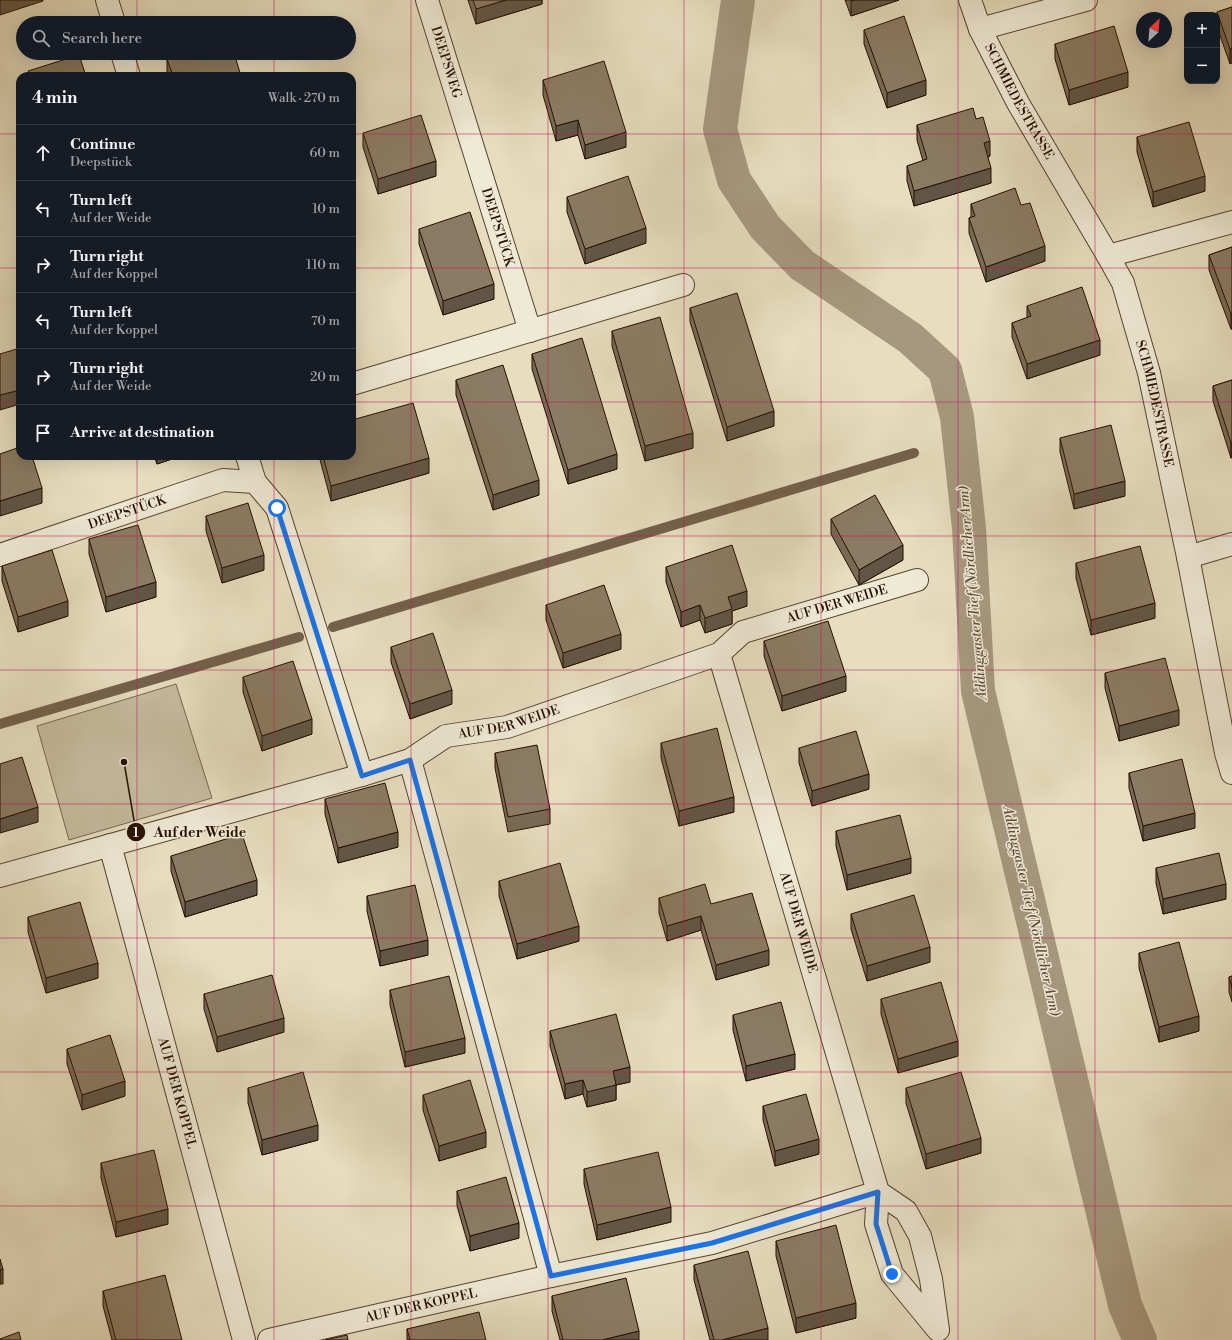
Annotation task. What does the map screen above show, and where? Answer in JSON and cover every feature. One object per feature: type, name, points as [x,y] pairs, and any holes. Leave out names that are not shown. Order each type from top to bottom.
[{"type":"street","points":[[107,0],[112,16]]},
{"type":"street","name":"DEEPSWEG","points":[[426,0],[465,124]]},
{"type":"street","name":"SCHMIEDESTRASSE","points":[[970,0],[980,29],[1018,103],[1108,256],[1122,283],[1149,373],[1188,557],[1226,753],[1232,773]]},
{"type":"street","name":"SCHMIEDESTRASSE","points":[[980,29],[1086,0]]},
{"type":"street","points":[[124,60],[128,72]]},
{"type":"street","name":"DEEPSTÜCK","points":[[465,124],[530,331]]},
{"type":"street","points":[[1108,256],[1232,222]]},
{"type":"street","points":[[356,383],[683,285]]},
{"type":"street","points":[[248,460],[255,482],[277,508],[362,776]]},
{"type":"street","name":"DEEPSTÜCK","points":[[0,555],[224,480],[255,482]]},
{"type":"street","points":[[1188,557],[1232,544]]},
{"type":"street","name":"AUF DER WEIDE","points":[[0,876],[362,776],[410,760],[446,736],[507,727],[719,654],[743,632],[917,580]]},
{"type":"street","name":"AUF DER WEIDE","points":[[719,654],[878,1192],[876,1224],[892,1274],[939,1335]]},
{"type":"street","points":[[410,760],[551,1276]]},
{"type":"street","name":"AUF DER KOPPEL","points":[[110,845],[244,1340]]},
{"type":"street","name":"AUF DER WEIDE","points":[[878,1192],[906,1211],[920,1236],[931,1279],[939,1335]]},
{"type":"street","name":"AUF DER KOPPEL","points":[[269,1340],[551,1276],[712,1243],[878,1192]]},
{"type":"shaded area","points":[[176,684],[212,798],[69,840],[37,726]]},
{"type":"building","points":[[473,0],[506,0],[476,9]]},
{"type":"building","points":[[1232,7],[1232,48],[1230,49],[1220,21],[1220,12],[1217,12]]},
{"type":"building","points":[[904,16],[926,80],[887,93],[864,30]]},
{"type":"building","points":[[1114,26],[1128,72],[1069,90],[1055,44]]},
{"type":"building","points":[[63,60],[81,60],[85,72],[28,72]]},
{"type":"building","points":[[167,60],[236,60],[240,72],[172,72]]},
{"type":"building","points":[[604,61],[626,132],[585,145],[578,120],[556,126],[543,80]]},
{"type":"building","points":[[973,108],[976,119],[983,117],[990,141],[984,143],[991,168],[914,191],[907,166],[927,159],[917,125]]},
{"type":"building","points":[[421,115],[436,161],[378,179],[363,133]]},
{"type":"building","points":[[1189,122],[1205,176],[1153,192],[1137,137]]},
{"type":"building","points":[[628,176],[646,228],[585,249],[567,197]]},
{"type":"building","points":[[1015,188],[1021,205],[1030,203],[1045,246],[986,267],[969,218],[975,216],[971,204]]},
{"type":"building","points":[[470,212],[494,284],[443,301],[419,229]]},
{"type":"building","points":[[1232,247],[1232,314],[1231,314],[1209,255]]},
{"type":"building","points":[[1082,287],[1100,340],[1027,364],[1012,323],[1031,316],[1027,306]]},
{"type":"building","points":[[737,293],[774,411],[727,427],[690,308]]},
{"type":"building","points":[[660,317],[693,433],[645,446],[612,331]]},
{"type":"building","points":[[582,338],[617,454],[568,470],[532,354]]},
{"type":"building","points":[[16,349],[16,391],[0,395],[0,354]]},
{"type":"building","points":[[503,365],[539,480],[493,495],[456,380]]},
{"type":"building","points":[[1232,380],[1232,443],[1231,443],[1213,386]]},
{"type":"building","points":[[413,403],[429,458],[331,486],[324,460],[356,460],[356,419]]},
{"type":"building","points":[[1111,425],[1125,481],[1074,494],[1060,438]]},
{"type":"building","points":[[16,448],[16,460],[33,460],[42,488],[0,501],[0,454]]},
{"type":"building","points":[[875,495],[903,545],[859,570],[831,519]]},
{"type":"building","points":[[248,503],[264,555],[222,568],[206,516]]},
{"type":"building","points":[[138,525],[156,582],[106,597],[89,539]]},
{"type":"building","points":[[732,545],[747,591],[728,597],[732,609],[705,618],[700,605],[681,612],[666,567]]},
{"type":"building","points":[[1140,546],[1155,603],[1091,620],[1076,563]]},
{"type":"building","points":[[52,550],[68,601],[18,617],[2,566]]},
{"type":"building","points":[[604,585],[621,634],[563,653],[546,605]]},
{"type":"building","points":[[828,621],[846,676],[782,696],[764,641]]},
{"type":"building","points":[[433,633],[452,690],[410,704],[391,647]]},
{"type":"building","points":[[1165,658],[1179,710],[1119,726],[1105,673]]},
{"type":"building","points":[[293,661],[312,719],[262,736],[243,677]]},
{"type":"building","points":[[717,728],[734,797],[679,811],[661,743]]},
{"type":"building","points":[[856,731],[869,774],[812,791],[799,748]]},
{"type":"building","points":[[537,745],[550,809],[508,817],[495,753]]},
{"type":"building","points":[[22,757],[38,807],[0,819],[0,764]]},
{"type":"building","points":[[1182,759],[1195,813],[1143,826],[1129,773]]},
{"type":"building","points":[[385,783],[398,832],[338,848],[325,799]]},
{"type":"building","points":[[900,815],[911,858],[847,875],[836,831]]},
{"type":"building","points":[[242,834],[257,880],[185,902],[171,856]]},
{"type":"building","points":[[1219,853],[1226,884],[1163,899],[1156,868]]},
{"type":"building","points":[[560,863],[579,926],[517,944],[499,881]]},
{"type":"building","points":[[705,884],[711,904],[752,893],[769,950],[716,965],[701,916],[667,926],[659,898]]},
{"type":"building","points":[[415,885],[428,940],[380,951],[367,896]]},
{"type":"building","points":[[914,895],[930,947],[867,966],[851,914]]},
{"type":"building","points":[[80,902],[98,963],[46,978],[28,917]]},
{"type":"building","points":[[1179,942],[1199,1016],[1159,1027],[1139,953]]},
{"type":"building","points":[[272,975],[284,1018],[217,1037],[204,994]]},
{"type":"building","points":[[449,976],[465,1038],[405,1052],[390,990]]},
{"type":"building","points":[[1232,976],[1232,988],[1229,977]]},
{"type":"building","points":[[941,982],[958,1041],[898,1059],[881,999]]},
{"type":"building","points":[[781,1002],[795,1054],[746,1066],[733,1015]]},
{"type":"building","points":[[616,1014],[630,1067],[613,1071],[616,1085],[587,1092],[583,1080],[565,1084],[550,1031]]},
{"type":"building","points":[[110,1035],[125,1081],[82,1095],[67,1049]]},
{"type":"building","points":[[303,1072],[318,1125],[262,1140],[248,1088]]},
{"type":"building","points":[[961,1072],[981,1138],[926,1154],[906,1088]]},
{"type":"building","points":[[470,1080],[486,1132],[439,1146],[423,1095]]},
{"type":"building","points":[[806,1094],[819,1139],[775,1151],[763,1106]]},
{"type":"building","points":[[154,1150],[168,1209],[116,1222],[101,1163]]},
{"type":"building","points":[[658,1152],[671,1207],[597,1225],[584,1169]]},
{"type":"building","points":[[506,1177],[519,1223],[470,1236],[457,1191]]},
{"type":"building","points":[[836,1225],[856,1303],[796,1318],[776,1241]]},
{"type":"building","points":[[748,1251],[768,1328],[722,1340],[714,1340],[694,1265]]},
{"type":"building","points":[[0,1259],[3,1269],[0,1270]]},
{"type":"building","points":[[165,1275],[182,1340],[116,1340],[103,1291]]},
{"type":"building","points":[[626,1278],[639,1331],[602,1340],[563,1340],[552,1296]]},
{"type":"building","points":[[479,1312],[486,1340],[410,1340],[407,1329]]},
{"type":"building","points":[[19,1332],[21,1340],[0,1340],[0,1339]]},
{"type":"building","points":[[347,1335],[348,1340],[325,1340]]},
{"type":"waterway","name":"Addinggaster Tief (Nördlicher Arm)","points":[[738,0],[720,129],[734,180],[765,227],[802,265],[910,338],[945,370],[957,417],[969,528],[978,691],[1125,1305],[1140,1340]]},
{"type":"waterway","points":[[333,627],[914,453]]},
{"type":"waterway","points":[[0,724],[299,637]]},
{"type":"place","name":"Auf der Weide","points":[[124,762]]},
{"type":"route","points":[[277,508],[362,776],[410,760],[551,1276],[712,1243],[878,1192],[876,1224],[892,1274]]}]
